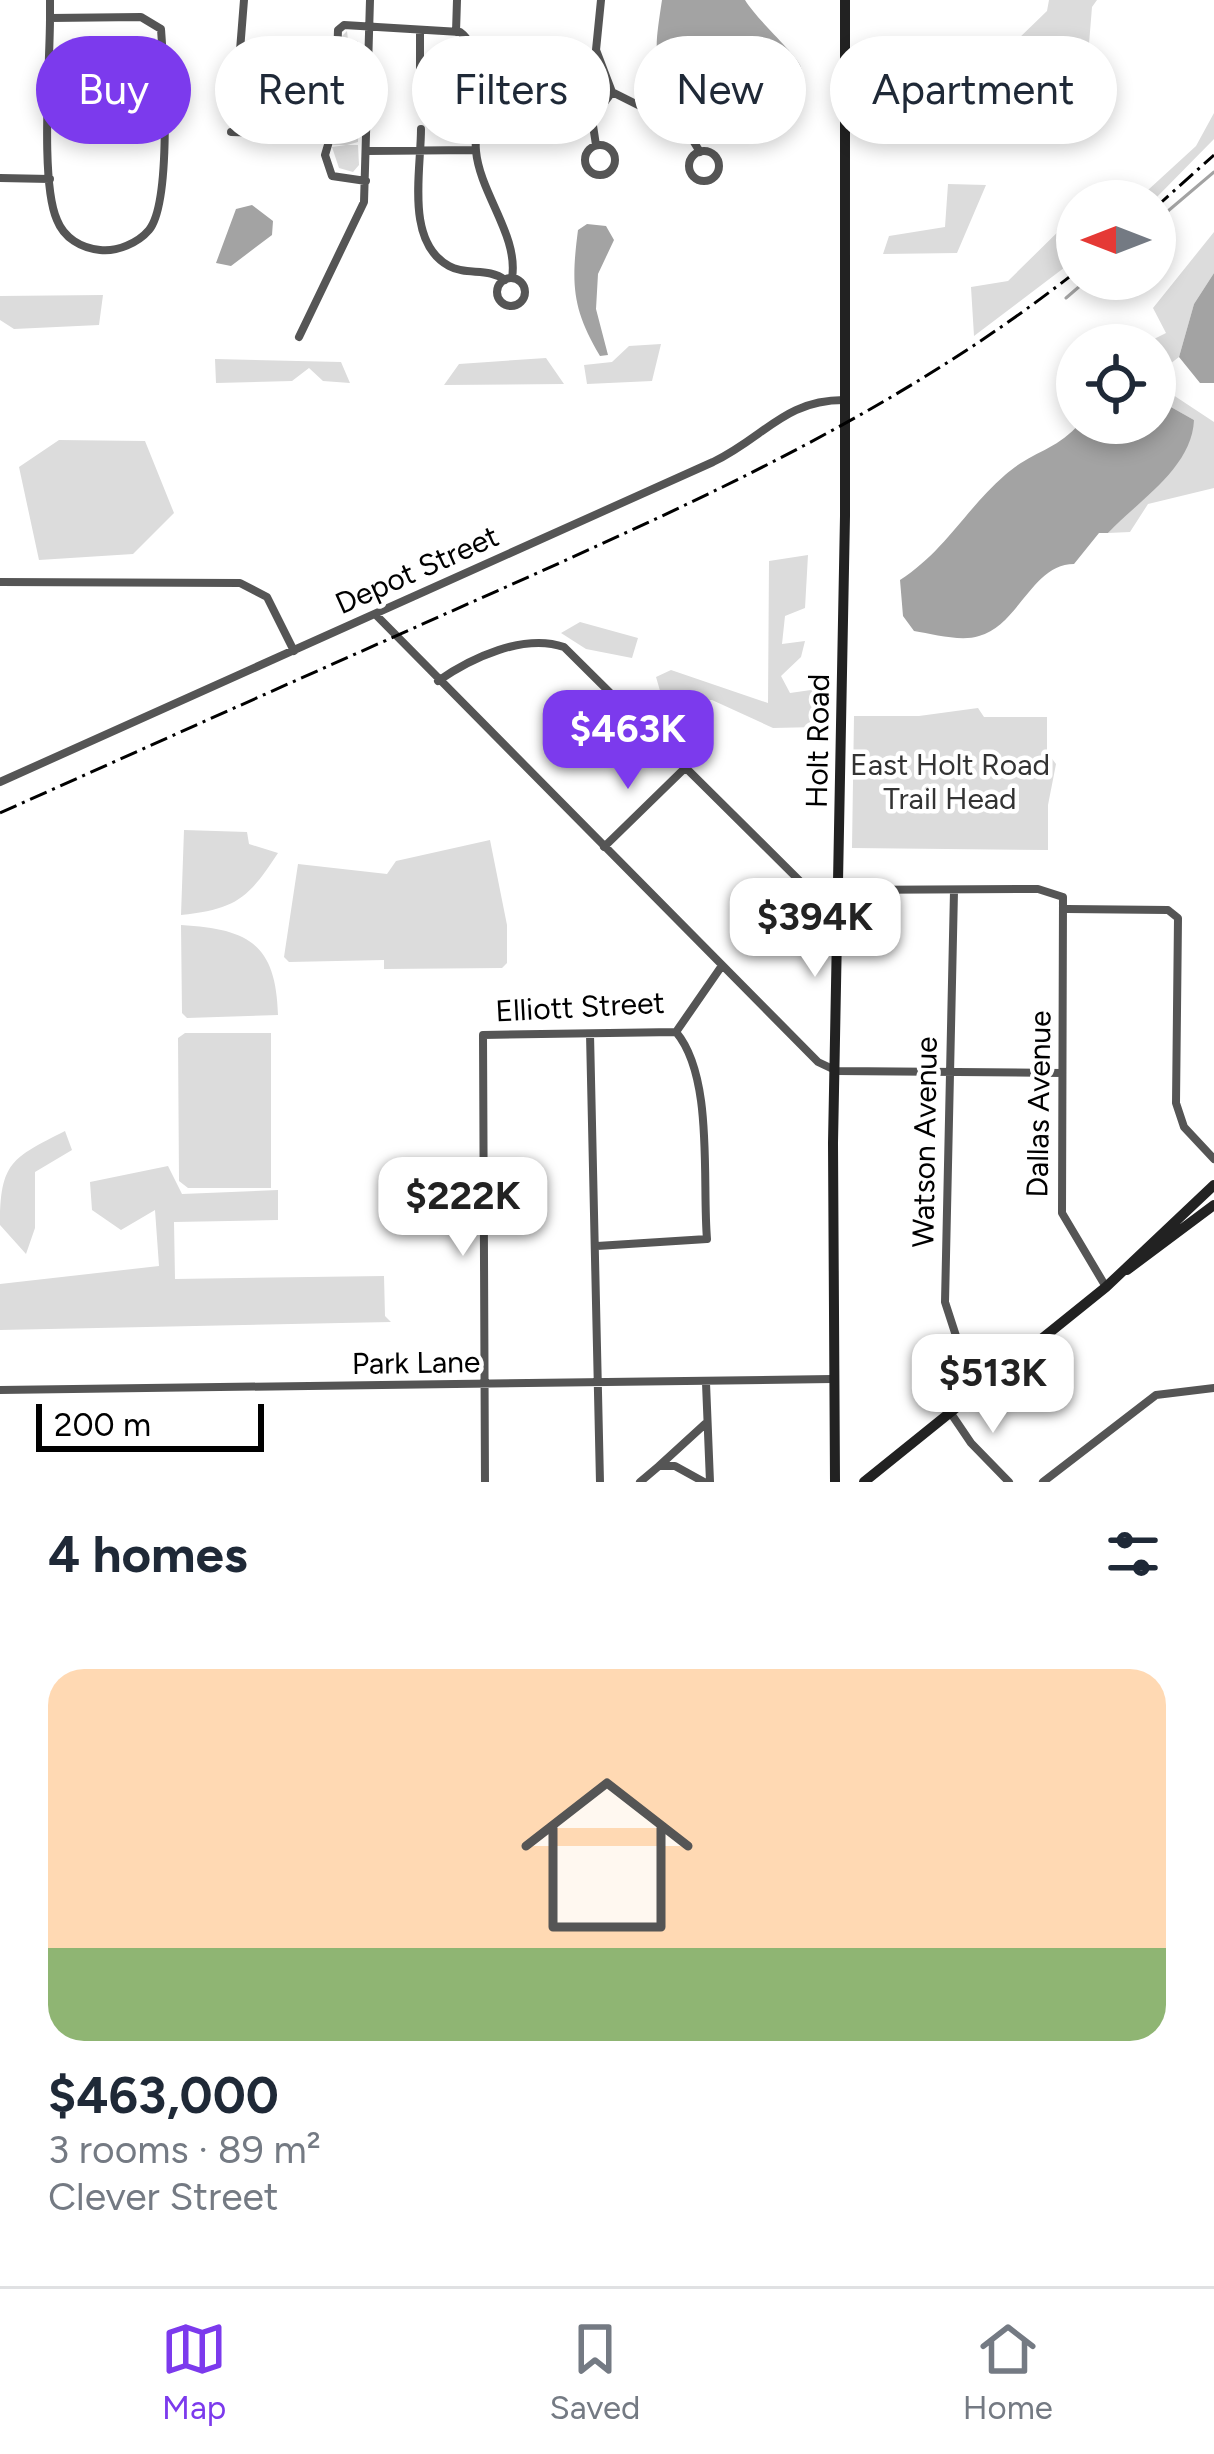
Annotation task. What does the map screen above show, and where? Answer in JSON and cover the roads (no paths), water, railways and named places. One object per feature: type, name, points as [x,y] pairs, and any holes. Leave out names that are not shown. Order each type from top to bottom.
[{"type":"main road","name":"Holt Road","points":[[835,1482],[832,1379],[846,400],[845,0]]},
{"type":"main road","points":[[865,1482],[1163,1239],[1214,1185]]},
{"type":"main road","points":[[1163,1239],[1214,1205]]},
{"type":"street","points":[[50,0],[50,18],[50,178],[54,217],[65,235],[82,245],[104,251],[130,245],[152,228],[161,199],[161,29],[141,16],[50,18]]},
{"type":"street","points":[[241,36],[244,0]]},
{"type":"street","points":[[299,337],[358,224],[366,181],[370,0]]},
{"type":"street","points":[[456,32],[458,0]]},
{"type":"street","points":[[601,0],[596,50],[612,92],[627,104],[686,129],[700,152],[718,162],[710,180],[696,179],[689,168],[700,152]]},
{"type":"street","points":[[339,36],[341,27],[367,27],[456,32],[470,39],[476,150],[483,190],[513,256],[508,279],[495,272],[451,267],[428,245],[421,229],[421,144]]},
{"type":"street","points":[[420,30],[420,36]]},
{"type":"street","points":[[596,145],[592,119],[612,92]]},
{"type":"street","points":[[328,144],[325,155],[332,176],[366,181]]},
{"type":"street","points":[[596,145],[610,148],[615,157],[606,174],[592,172],[586,165],[586,155],[596,145]]},
{"type":"street","points":[[366,151],[476,150]]},
{"type":"street","points":[[0,178],[50,178]]},
{"type":"street","name":"Depot Street","points":[[0,782],[736,451],[802,403],[846,400]]},
{"type":"street","points":[[0,582],[240,583],[267,597],[294,651]]},
{"type":"street","points":[[377,616],[818,1062],[836,1071],[1062,1073]]},
{"type":"street","points":[[438,681],[472,662],[519,646],[535,642],[564,646],[824,905],[839,913]]},
{"type":"street","points":[[604,848],[684,769]]},
{"type":"street","points":[[839,890],[1049,890],[1059,892],[1067,910],[1168,910],[1178,918],[1176,1103],[1184,1126],[1214,1159]]},
{"type":"street","name":"Watson Avenue","points":[[954,891],[946,1313],[958,1342],[989,1381]]},
{"type":"street","name":"Dallas Avenue","points":[[1067,910],[1062,1213],[1106,1287]]},
{"type":"street","name":"Elliott Street","points":[[486,1386],[483,1035],[676,1032],[721,967]]},
{"type":"street","points":[[597,1246],[703,1243],[699,1088],[691,1054],[676,1032]]},
{"type":"street","points":[[590,1034],[600,1482]]},
{"type":"street","name":"Park Lane","points":[[0,1390],[832,1379]]},
{"type":"street","points":[[659,1466],[675,1466],[707,1482],[706,1383]]},
{"type":"street","points":[[485,1482],[486,1386]]},
{"type":"street","points":[[1043,1482],[1156,1395],[1214,1388]]},
{"type":"street","points":[[950,1412],[971,1444],[1010,1482]]},
{"type":"street","points":[[640,1482],[706,1423]]},
{"type":"waterway","points":[[1176,204],[1214,172]]},
{"type":"railway","points":[[1176,189],[1214,155]]},
{"type":"railway","points":[[0,813],[729,484],[942,366],[1056,287]]},
{"type":"park label","name":"East Holt Road Trail Head","points":[[950,782]]}]
